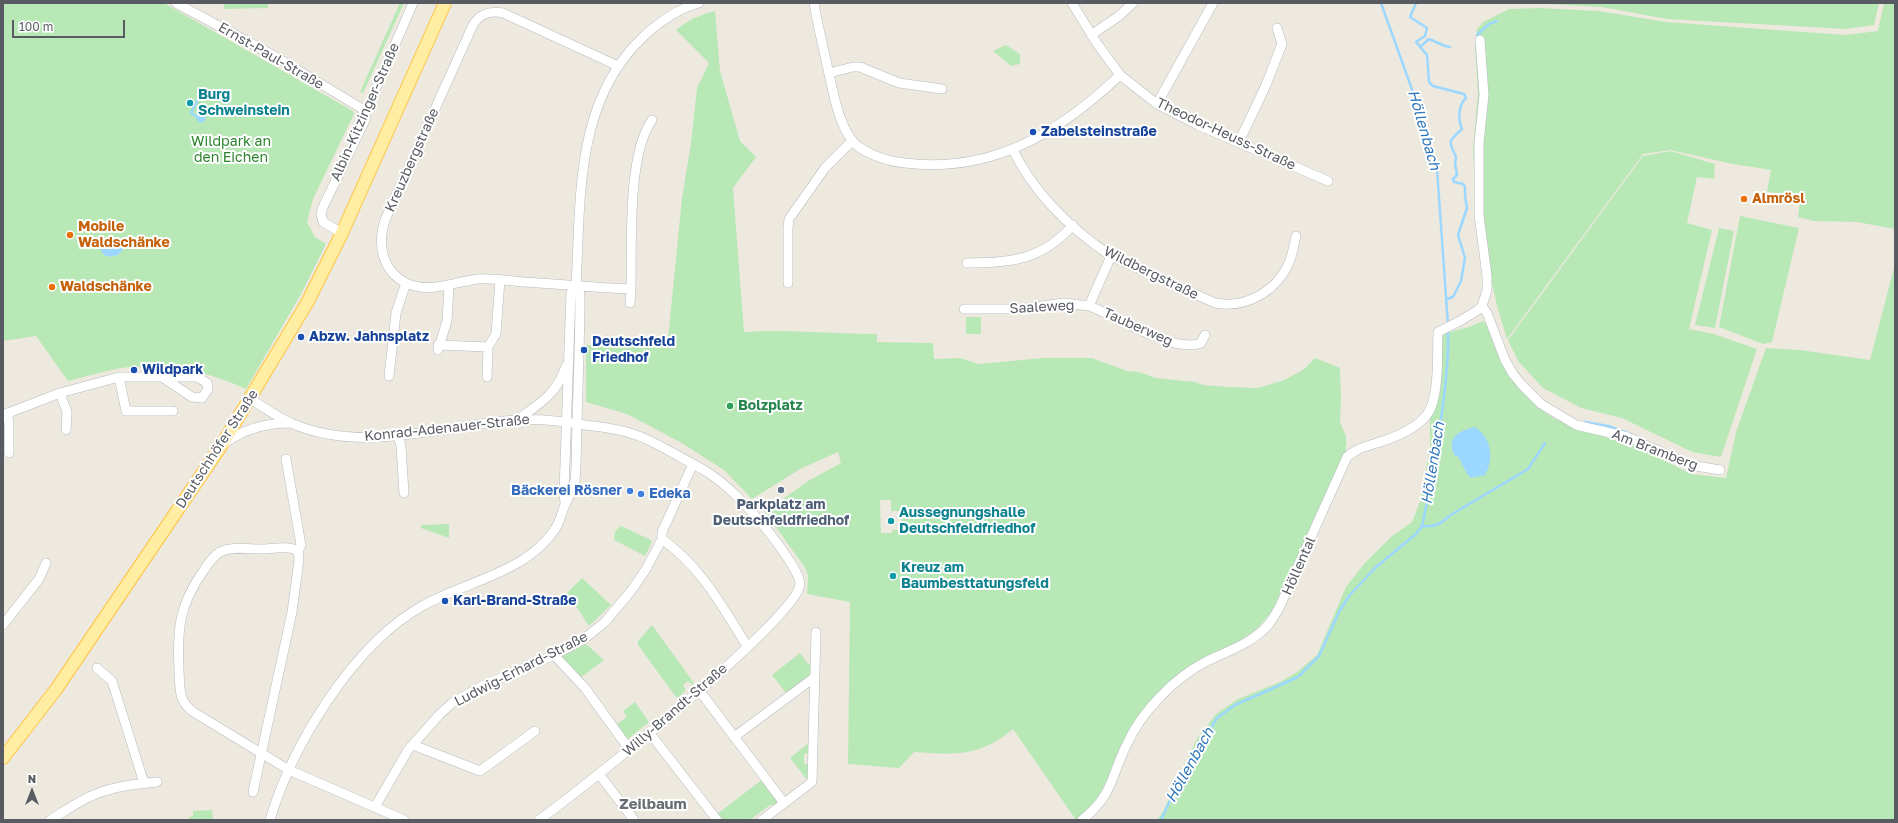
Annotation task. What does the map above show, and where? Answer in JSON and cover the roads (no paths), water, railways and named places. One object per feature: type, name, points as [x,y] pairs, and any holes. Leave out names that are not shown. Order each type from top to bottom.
[{"type":"main road","name":"Deutschhöfer Straße","points":[[3,758],[57,688],[221,446],[307,303],[342,233],[445,3]]},
{"type":"street","name":"Ernst-Paul-Straße","points":[[176,3],[271,54],[366,110]]},
{"type":"street","name":"Albin-Kitzinger-Straße","points":[[342,233],[325,225],[321,219],[322,209],[365,120],[366,110],[413,3]]},
{"type":"street","points":[[270,820],[290,770],[314,722],[361,658],[382,635],[404,617],[423,605],[442,595],[498,572],[530,556],[542,546],[552,533],[559,520],[565,503],[572,492],[574,481],[580,294],[576,286],[579,197],[585,146],[601,98],[618,66],[638,41],[665,18],[699,3]]},
{"type":"street","points":[[814,3],[840,118],[852,141],[868,152],[884,159],[917,165],[940,166],[965,163],[992,157],[1013,150],[1048,132],[1077,113],[1120,75]]},
{"type":"street","name":"Theodor-Heuss-Straße","points":[[1072,3],[1091,35],[1120,75],[1157,104],[1198,125],[1328,181]]},
{"type":"street","points":[[1091,35],[1120,16],[1133,3]]},
{"type":"street","points":[[1157,104],[1213,3]]},
{"type":"street","name":"Kreuzbergstraße","points":[[618,66],[503,13],[486,13],[477,19],[472,27],[382,229],[381,250],[386,263],[393,274],[406,283],[430,288],[449,286],[477,280],[500,280],[630,289]]},
{"type":"street","points":[[1239,142],[1266,85],[1282,44],[1277,28]]},
{"type":"street","points":[[1480,40],[1484,95],[1479,143],[1480,215],[1487,276],[1487,290],[1482,306]]},
{"type":"street","points":[[829,73],[853,67],[860,68],[899,83],[942,89]]},
{"type":"street","points":[[630,303],[634,193],[637,165],[643,138],[652,120]]},
{"type":"street","points":[[788,283],[789,219],[825,168],[852,141]]},
{"type":"street","name":"Wildbergstraße","points":[[1013,150],[1025,172],[1042,195],[1073,225],[1111,256],[1214,303],[1233,305],[1255,298],[1276,283],[1290,262],[1296,236]]},
{"type":"street","points":[[967,264],[999,263],[1024,259],[1056,242],[1073,225]]},
{"type":"street","name":"Saaleweg","points":[[964,309],[1020,309],[1058,303],[1089,306],[1111,256]]},
{"type":"street","points":[[487,377],[488,347],[496,334],[500,280]]},
{"type":"street","points":[[389,376],[396,313],[406,283]]},
{"type":"street","points":[[449,286],[447,320],[438,347],[488,347]]},
{"type":"street","points":[[565,503],[564,492],[571,293],[576,286]]},
{"type":"street","name":"Tauberweg","points":[[1089,306],[1171,343],[1196,345],[1201,343],[1205,335]]},
{"type":"street","name":"Höllental","points":[[1082,820],[1097,808],[1109,790],[1126,745],[1145,715],[1159,697],[1184,675],[1255,637],[1269,624],[1280,606],[1347,458],[1359,449],[1404,433],[1425,417],[1432,402],[1435,388],[1438,332],[1478,310],[1482,306]]},
{"type":"street","name":"Am Bramberg","points":[[1482,306],[1487,313],[1505,360],[1513,374],[1541,404],[1576,425],[1628,437],[1690,465],[1720,470]]},
{"type":"street","points":[[517,420],[552,393],[562,376],[569,356]]},
{"type":"street","points":[[119,377],[126,411],[173,411]]},
{"type":"street","points":[[9,453],[9,423],[5,414],[60,393],[119,377],[162,377]]},
{"type":"street","points":[[60,393],[67,412],[66,430]]},
{"type":"street","name":"Konrad-Adenauer-Straße","points":[[250,399],[291,423],[322,433],[341,436],[379,437],[517,420],[577,423],[620,430],[633,434],[659,445],[718,480],[753,513],[788,558],[799,578],[799,588]]},
{"type":"street","name":"Konrad-Adenauer-Straße","points":[[221,446],[234,436],[255,428],[277,423],[291,423]]},
{"type":"street","points":[[398,435],[401,446],[404,493]]},
{"type":"street","points":[[253,792],[292,612],[299,560],[298,551],[301,545],[286,459]]},
{"type":"street","name":"Ludwig-Erhard-Straße","points":[[375,807],[392,774],[408,750],[439,715],[452,703],[487,683],[554,655],[584,639],[616,610],[646,569],[662,539],[662,532],[692,464]]},
{"type":"street","points":[[662,539],[683,556],[701,575],[747,646]]},
{"type":"street","points":[[298,551],[288,549],[231,549],[220,552],[211,560],[192,588],[184,605],[179,622],[178,654],[181,694],[184,704],[195,713],[261,754],[290,770],[404,820]]},
{"type":"street","points":[[3,626],[39,579],[46,563]]},
{"type":"street","name":"Willy-Brandt-Straße","points":[[539,820],[550,817],[698,690],[776,620],[799,588]]},
{"type":"street","points":[[762,820],[812,782],[816,632]]},
{"type":"street","points":[[554,655],[585,688],[629,749]]},
{"type":"street","points":[[97,668],[112,681],[144,783]]},
{"type":"street","points":[[734,737],[815,677]]},
{"type":"street","points":[[698,690],[784,803]]},
{"type":"street","points":[[413,745],[480,771],[535,731]]},
{"type":"street","points":[[649,732],[716,820]]},
{"type":"street","points":[[599,774],[634,820]]},
{"type":"street","points":[[50,820],[78,802],[96,794],[123,786],[157,782]]},
{"type":"water","points":[[201,113],[206,118],[201,123],[196,118]]},
{"type":"water","points":[[124,243],[120,253],[115,256],[104,255],[99,248],[99,245],[115,247]]},
{"type":"water","points":[[1475,427],[1485,437],[1488,443],[1490,449],[1490,462],[1485,475],[1471,478],[1467,474],[1457,456],[1455,456],[1452,449],[1452,444],[1453,439],[1459,432]]},
{"type":"waterway","name":"Höllenbach","points":[[1381,3],[1424,123],[1437,169],[1448,325]]},
{"type":"waterway","points":[[1416,3],[1410,17],[1427,28],[1425,36],[1416,42],[1427,55],[1429,82],[1433,86],[1464,94],[1466,98],[1460,109],[1462,129],[1454,136],[1451,142],[1456,157],[1455,163],[1457,175],[1453,179],[1454,182],[1463,184],[1465,187],[1467,208],[1458,235],[1465,258],[1461,281],[1453,297],[1447,299]]},
{"type":"waterway","points":[[1477,35],[1489,24],[1497,21]]},
{"type":"waterway","points":[[1420,47],[1429,39],[1450,47]]},
{"type":"waterway","points":[[196,116],[191,113],[198,99],[202,99]]},
{"type":"waterway","name":"Höllenbach","points":[[1161,820],[1187,765],[1217,718],[1235,705],[1298,677],[1319,656],[1339,612],[1349,596],[1375,568],[1417,533],[1422,526],[1443,407],[1447,368],[1448,330]]},
{"type":"waterway","points":[[1585,422],[1608,426],[1631,434]]},
{"type":"waterway","points":[[1422,526],[1433,526],[1443,522],[1449,516],[1528,469],[1545,443]]},
{"type":"place","name":"Burg Schweinstein","points":[[190,103]]},
{"type":"place","name":"Zabelsteinstraße","points":[[1033,132]]},
{"type":"place","name":"Almrösl","points":[[1744,199]]},
{"type":"place","name":"Mobile Waldschänke","points":[[70,235]]},
{"type":"place","name":"Waldschänke","points":[[52,287]]},
{"type":"place","name":"Abzw. Jahnsplatz","points":[[301,337]]},
{"type":"place","name":"Deutschfeld Friedhof","points":[[584,350]]},
{"type":"place","name":"Wildpark","points":[[134,370]]},
{"type":"place","name":"Bolzplatz","points":[[730,406]]},
{"type":"place","name":"Parkplatz am Deutschfeldfriedhof","points":[[781,490]]},
{"type":"place","name":"Bäckerei Rösner","points":[[630,491]]},
{"type":"place","name":"Edeka","points":[[641,494]]},
{"type":"place","name":"Aussegnungshalle Deutschfeldfriedhof","points":[[891,521]]},
{"type":"place","name":"Kreuz am Baumbesttatungsfeld","points":[[893,576]]},
{"type":"place","name":"Karl-Brand-Straße","points":[[445,601]]},
{"type":"district","name":"Zeilbaum","points":[[653,804]]},
{"type":"park label","name":"Wildpark an den Eichen","points":[[231,150]]}]
